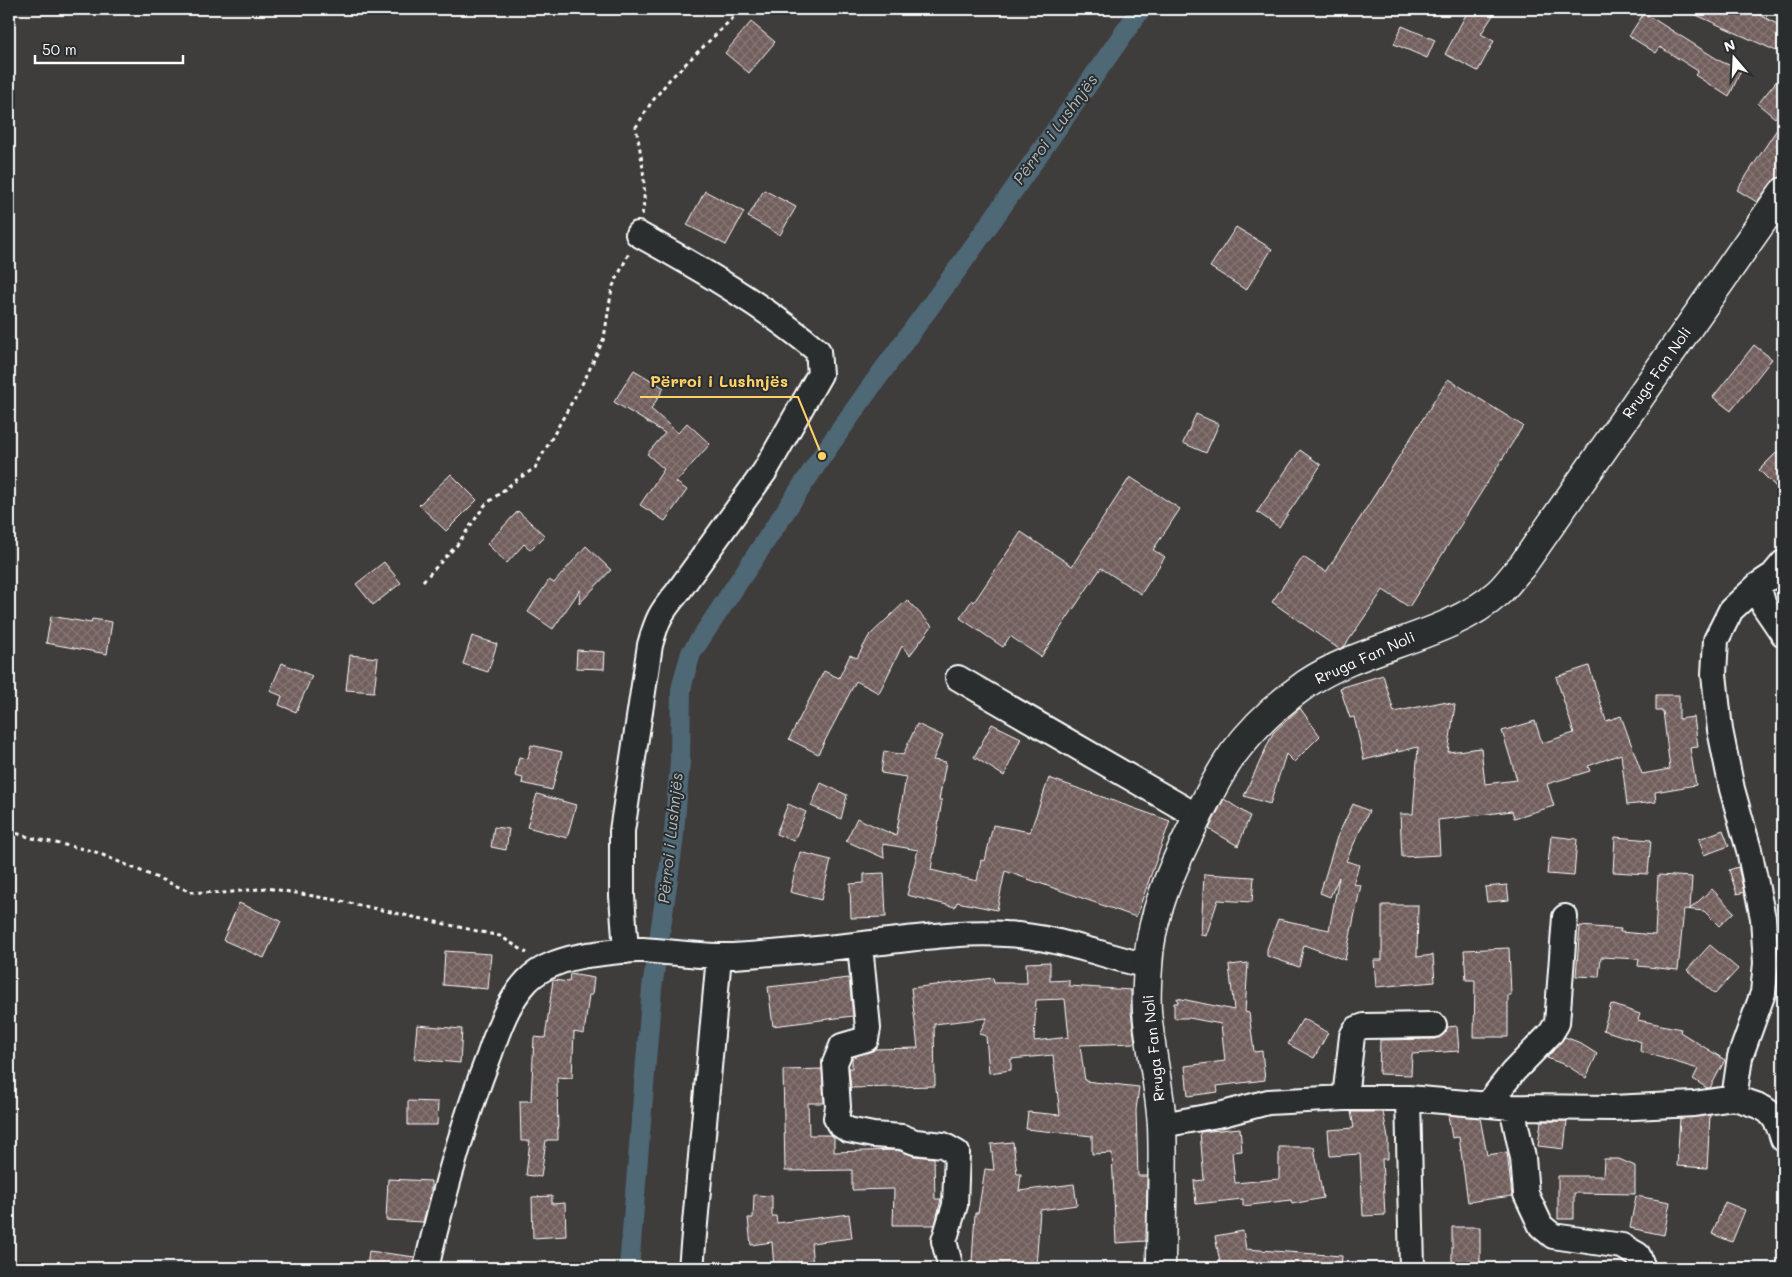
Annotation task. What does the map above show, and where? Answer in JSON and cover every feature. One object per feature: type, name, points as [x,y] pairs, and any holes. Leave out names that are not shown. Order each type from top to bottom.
[{"type":"main road","name":"Rruga Fan Noli","points":[[1161,1268],[1162,1125],[1147,1011],[1150,942],[1156,915],[1181,849],[1209,792],[1232,754],[1256,726],[1281,703],[1308,683],[1345,664],[1448,624],[1478,607],[1499,592],[1522,566],[1783,192]]},
{"type":"street","points":[[629,950],[622,896],[622,831],[650,645],[656,625],[661,612],[766,471],[820,374],[818,352],[790,328],[722,282],[638,234]]},
{"type":"street","points":[[1734,1098],[1740,1057],[1763,993],[1766,963],[1763,918],[1749,850],[1732,789],[1720,730],[1714,674],[1716,640],[1730,610],[1758,585],[1773,575],[1783,563]]},
{"type":"street","points":[[1758,585],[1764,606],[1783,634]]},
{"type":"street","points":[[958,678],[1198,816]]},
{"type":"street","points":[[1487,1105],[1513,1072],[1550,1033],[1556,1023],[1564,917]]},
{"type":"street","points":[[426,1268],[473,1098],[505,1014],[517,992],[542,969],[583,956],[629,950],[709,955],[860,945],[934,936],[1004,933],[1062,942],[1148,966]]},
{"type":"street","points":[[860,945],[868,1028],[866,1039],[842,1046],[835,1063],[838,1107],[836,1118],[839,1124],[848,1130],[873,1136],[902,1137],[915,1142],[943,1146],[957,1153],[955,1206],[944,1241],[951,1268]]},
{"type":"street","points":[[691,1268],[709,955]]},
{"type":"street","points":[[1345,1098],[1352,1036],[1356,1029],[1364,1026],[1434,1025]]},
{"type":"street","points":[[1162,1125],[1223,1114],[1268,1102],[1345,1098],[1408,1098],[1512,1108],[1613,1108],[1694,1104],[1734,1098],[1764,1107],[1778,1123],[1783,1139]]},
{"type":"street","points":[[1408,1098],[1412,1268]]},
{"type":"street","points":[[1512,1108],[1523,1158],[1526,1194],[1541,1226],[1553,1236],[1622,1246],[1638,1255],[1642,1268]]},
{"type":"path","points":[[423,581],[457,545],[485,505],[535,468],[586,377],[604,338],[612,288],[638,234],[644,207],[643,165],[636,128],[651,103],[670,79],[742,9]]},
{"type":"path","points":[[9,831],[93,851],[192,892],[223,893],[267,888],[336,900],[481,931],[500,936],[518,946],[530,955],[542,969]]},
{"type":"building","points":[[1469,9],[1497,9],[1481,34],[1494,41],[1478,71],[1445,54]]},
{"type":"building","points":[[1683,9],[1748,9],[1783,27],[1783,54]]},
{"type":"building","points":[[1644,13],[1722,62],[1741,70],[1729,97],[1695,75],[1698,71],[1660,47],[1656,53],[1629,36]]},
{"type":"building","points":[[751,22],[775,42],[749,73],[725,53]]},
{"type":"building","points":[[1402,26],[1435,40],[1427,58],[1394,44]]},
{"type":"building","points":[[1783,73],[1783,108],[1775,118],[1758,104]]},
{"type":"building","points":[[1783,120],[1783,177],[1776,178],[1757,202],[1737,190]]},
{"type":"building","points":[[764,190],[796,207],[780,235],[748,217]]},
{"type":"building","points":[[705,191],[744,212],[726,245],[687,225]]},
{"type":"building","points":[[1236,227],[1272,249],[1246,290],[1210,267]]},
{"type":"building","points":[[1754,345],[1772,359],[1731,411],[1713,397]]},
{"type":"building","points":[[634,370],[664,388],[651,409],[678,433],[687,423],[710,444],[676,482],[687,490],[665,521],[640,505],[664,469],[647,454],[665,433],[614,402]]},
{"type":"building","points":[[1448,379],[1523,426],[1409,607],[1383,590],[1344,647],[1339,649],[1272,602],[1303,557],[1326,572]]},
{"type":"building","points":[[1196,414],[1219,424],[1206,453],[1183,443]]},
{"type":"building","points":[[1783,446],[1783,494],[1759,470]]},
{"type":"building","points":[[1300,450],[1321,465],[1279,527],[1257,512]]},
{"type":"building","points":[[451,474],[477,500],[446,531],[419,505]]},
{"type":"building","points":[[1130,477],[1180,509],[1153,550],[1165,557],[1141,594],[1101,568],[1041,657],[1010,636],[1003,647],[960,618],[972,600],[974,602],[1021,532],[1072,566]]},
{"type":"building","points":[[518,511],[545,536],[531,550],[524,544],[507,563],[487,544]]},
{"type":"building","points":[[586,546],[611,570],[579,604],[580,590],[553,629],[528,612],[549,580],[554,583]]},
{"type":"building","points":[[384,562],[401,583],[373,605],[356,584]]},
{"type":"building","points":[[907,600],[932,626],[910,655],[902,646],[879,693],[856,681],[818,754],[789,739],[824,671],[839,678],[850,655],[857,658],[869,636]]},
{"type":"building","points":[[51,616],[91,623],[92,619],[112,622],[107,654],[46,643]]},
{"type":"building","points":[[472,636],[497,644],[488,672],[463,664]]},
{"type":"building","points":[[577,650],[605,652],[604,669],[576,668]]},
{"type":"building","points":[[350,655],[378,658],[374,692],[346,690]]},
{"type":"building","points":[[282,663],[312,676],[296,712],[279,705],[282,696],[270,691]]},
{"type":"building","points":[[1589,666],[1606,721],[1621,716],[1642,774],[1670,769],[1663,711],[1656,711],[1656,695],[1679,695],[1679,719],[1694,717],[1698,747],[1690,748],[1696,785],[1655,792],[1656,802],[1627,805],[1621,754],[1588,766],[1590,771],[1547,784],[1554,806],[1514,818],[1512,811],[1438,820],[1440,855],[1402,857],[1400,814],[1413,814],[1418,747],[1398,752],[1397,749],[1396,752],[1364,760],[1354,717],[1350,718],[1340,688],[1383,675],[1394,712],[1442,702],[1455,705],[1448,752],[1481,748],[1485,784],[1517,780],[1502,731],[1535,721],[1542,743],[1574,733],[1556,677]]},
{"type":"building","points":[[1300,708],[1320,736],[1294,762],[1286,754],[1270,804],[1244,796],[1273,733]]},
{"type":"building","points":[[917,724],[943,736],[933,760],[946,762],[939,800],[942,800],[931,870],[977,881],[981,860],[985,861],[993,825],[1030,832],[1049,778],[1170,821],[1136,917],[1005,871],[997,910],[957,902],[955,907],[907,895],[918,850],[883,844],[884,858],[846,841],[857,818],[896,836],[906,777],[881,773],[884,751],[903,755]]},
{"type":"building","points":[[992,724],[1021,738],[1004,776],[974,757]]},
{"type":"building","points":[[531,745],[562,752],[552,790],[522,783],[523,778],[515,776],[519,757],[528,759]]},
{"type":"building","points":[[821,783],[847,795],[841,819],[811,806]]},
{"type":"building","points":[[537,794],[576,805],[567,838],[527,827]]},
{"type":"building","points":[[1224,799],[1250,816],[1238,846],[1209,829]]},
{"type":"building","points":[[788,804],[806,812],[794,841],[776,834]]},
{"type":"building","points":[[1353,804],[1369,811],[1346,861],[1359,865],[1353,884],[1361,885],[1345,960],[1304,945],[1299,967],[1267,956],[1267,949],[1278,919],[1329,930],[1339,877],[1330,897],[1320,893],[1337,837]]},
{"type":"building","points":[[494,827],[509,829],[506,850],[491,847]]},
{"type":"building","points":[[1723,830],[1729,846],[1704,855],[1699,839]]},
{"type":"building","points":[[1551,836],[1577,839],[1574,876],[1547,874]]},
{"type":"building","points":[[1615,837],[1651,840],[1648,874],[1613,872]]},
{"type":"building","points":[[800,852],[831,860],[821,900],[790,892]]},
{"type":"building","points":[[1738,867],[1744,892],[1737,894],[1729,870]]},
{"type":"building","points":[[884,873],[886,917],[851,918],[850,884],[864,883],[864,874]]},
{"type":"building","points":[[1204,874],[1254,877],[1252,902],[1218,900],[1206,936],[1201,935]]},
{"type":"building","points":[[1658,875],[1692,877],[1690,909],[1712,889],[1734,912],[1719,926],[1704,911],[1684,909],[1678,970],[1638,966],[1639,959],[1601,957],[1599,977],[1576,976],[1580,926],[1621,929],[1620,932],[1655,935]]},
{"type":"building","points":[[1507,885],[1509,900],[1487,902],[1485,887]]},
{"type":"building","points":[[239,903],[281,921],[264,958],[223,940]]},
{"type":"building","points":[[1382,905],[1418,905],[1417,957],[1433,955],[1435,982],[1376,987],[1374,960],[1382,960]]},
{"type":"building","points":[[1710,945],[1738,969],[1715,994],[1687,970]]},
{"type":"building","points":[[1509,948],[1511,995],[1508,995],[1508,1037],[1474,1037],[1475,980],[1466,980],[1464,950]]},
{"type":"building","points":[[445,951],[491,954],[488,989],[443,985]]},
{"type":"building","points":[[1050,962],[1050,981],[1069,980],[1069,986],[1131,990],[1131,1012],[1135,1043],[1080,1045],[1085,1081],[1139,1087],[1136,1110],[1138,1176],[1147,1176],[1146,1241],[1116,1243],[1112,1153],[1092,1154],[1092,1136],[1026,1129],[1028,1112],[1060,1115],[1053,1055],[1011,1059],[1011,1070],[989,1073],[986,1036],[979,1034],[987,1018],[934,1024],[935,1086],[851,1088],[849,1068],[852,1068],[852,1057],[875,1049],[918,1048],[911,988],[993,978],[994,983],[1027,983],[1026,963]],"holes":[[[1065,999],[1069,1037],[1034,1041],[1036,1000]]]},
{"type":"building","points":[[1248,963],[1245,1012],[1249,1013],[1254,1052],[1262,1051],[1265,1080],[1217,1086],[1218,1092],[1188,1096],[1185,1066],[1225,1061],[1221,1024],[1189,1018],[1174,1018],[1174,1003],[1178,1003],[1177,998],[1234,1010],[1229,965]]},
{"type":"building","points":[[570,974],[594,978],[592,995],[589,995],[584,1034],[574,1032],[572,1078],[557,1077],[558,1140],[546,1140],[541,1177],[526,1175],[530,1141],[521,1141],[520,1101],[531,1101],[534,1037],[545,1038],[553,980],[569,982]]},
{"type":"building","points":[[849,978],[853,1016],[773,1026],[768,987]]},
{"type":"building","points":[[1611,1004],[1640,1014],[1638,1020],[1681,1029],[1680,1032],[1725,1060],[1710,1088],[1693,1079],[1698,1069],[1640,1051],[1641,1042],[1603,1030]]},
{"type":"building","points":[[1303,1018],[1328,1033],[1314,1058],[1288,1044]]},
{"type":"building","points":[[417,1025],[462,1029],[460,1063],[414,1059]]},
{"type":"building","points":[[1457,1026],[1459,1051],[1412,1054],[1411,1075],[1379,1074],[1380,1040],[1435,1039],[1446,1032],[1447,1027]]},
{"type":"building","points":[[1565,1037],[1578,1042],[1597,1054],[1586,1078],[1568,1066],[1547,1058]]},
{"type":"building","points":[[822,1069],[824,1103],[808,1103],[809,1135],[831,1135],[834,1137],[834,1152],[897,1150],[914,1156],[934,1158],[935,1199],[941,1199],[935,1225],[893,1225],[894,1189],[852,1190],[852,1170],[785,1171],[783,1070]]},
{"type":"building","points":[[408,1101],[438,1102],[437,1125],[408,1125]]},
{"type":"building","points":[[1351,1112],[1383,1112],[1388,1138],[1388,1159],[1382,1159],[1385,1215],[1363,1216],[1360,1154],[1330,1156],[1328,1130],[1354,1128]]},
{"type":"building","points":[[1448,1115],[1480,1118],[1487,1155],[1507,1152],[1512,1196],[1468,1202],[1459,1137],[1452,1138]]},
{"type":"building","points":[[1710,1115],[1707,1168],[1677,1166],[1680,1118]]},
{"type":"building","points":[[1541,1121],[1567,1121],[1564,1149],[1538,1146]]},
{"type":"building","points":[[1240,1128],[1242,1151],[1232,1152],[1235,1183],[1279,1179],[1279,1147],[1314,1147],[1323,1198],[1292,1204],[1291,1200],[1243,1206],[1243,1199],[1196,1204],[1194,1181],[1204,1180],[1200,1132]]},
{"type":"building","points":[[1013,1142],[1017,1174],[1021,1174],[1019,1191],[1074,1184],[1077,1205],[1040,1210],[1036,1267],[972,1262],[975,1213],[978,1213],[985,1169],[994,1170],[991,1144]]},
{"type":"building","points":[[1604,1159],[1619,1159],[1635,1166],[1635,1194],[1574,1193],[1574,1219],[1558,1219],[1558,1176],[1603,1176]]},
{"type":"building","points":[[388,1179],[431,1181],[431,1193],[423,1222],[386,1220]]},
{"type":"building","points":[[754,1195],[772,1196],[772,1216],[776,1216],[777,1223],[849,1214],[852,1238],[811,1243],[813,1268],[774,1268],[772,1242],[751,1245],[748,1218],[753,1218]]},
{"type":"building","points":[[552,1196],[552,1204],[565,1203],[566,1236],[533,1238],[532,1197]]},
{"type":"building","points":[[1636,1196],[1670,1202],[1664,1235],[1630,1228]]},
{"type":"building","points":[[1725,1202],[1745,1210],[1732,1242],[1712,1234]]},
{"type":"building","points":[[1452,1227],[1480,1227],[1480,1268],[1452,1268]]},
{"type":"building","points":[[1243,1231],[1246,1249],[1342,1256],[1341,1268],[1221,1268],[1215,1236]]},
{"type":"building","points":[[369,1251],[415,1257],[413,1268],[367,1268]]},
{"type":"waterway","name":"Përroi i Lushnjës","points":[[629,1268],[652,988],[673,844],[680,762],[681,690],[691,653],[822,456],[962,263],[1141,9]]},
{"type":"place","name":"Përroi i Lushnjës","points":[[822,456]]}]
